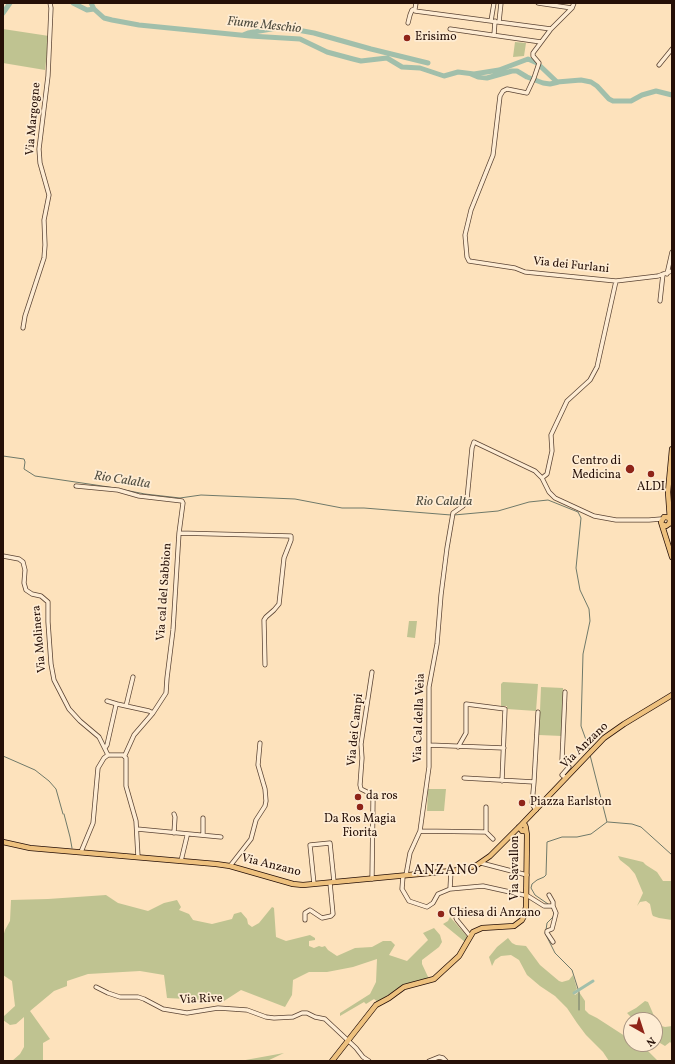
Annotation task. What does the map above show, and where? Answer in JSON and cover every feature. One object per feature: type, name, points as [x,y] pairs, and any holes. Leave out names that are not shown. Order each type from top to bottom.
[{"type":"main road","points":[[671,554],[662,521],[666,514],[672,449]]},
{"type":"main road","points":[[668,492],[669,522],[667,530],[671,554]]},
{"type":"main road","points":[[662,521],[668,517],[669,522]]},
{"type":"main road","points":[[662,521],[664,526],[669,522]]},
{"type":"main road","name":"Via Anzano","points":[[3,842],[25,848],[230,866],[293,884],[314,884],[466,869],[481,863],[494,854],[514,833],[523,828],[532,814],[591,750],[619,727],[672,695]]},
{"type":"main road","name":"Via Savallon","points":[[470,936],[476,930],[509,927],[518,924],[526,912],[527,838],[523,828]]},
{"type":"main road","points":[[332,1061],[376,1006],[404,987],[430,981],[438,976],[459,956],[470,936]]},
{"type":"street","name":"Via Margogne","points":[[23,328],[25,316],[44,258],[44,220],[49,195],[39,156],[49,60],[50,3]]},
{"type":"street","points":[[415,10],[416,3]]},
{"type":"street","points":[[494,3],[494,35]]},
{"type":"street","points":[[495,21],[501,3]]},
{"type":"street","points":[[538,3],[564,5],[574,4]]},
{"type":"street","points":[[450,29],[541,42],[574,4]]},
{"type":"street","points":[[408,23],[412,10],[415,10],[551,29]]},
{"type":"street","name":"Via dei Furlani","points":[[541,42],[533,53],[538,65],[527,93],[507,89],[503,91],[500,96],[493,155],[471,210],[465,235],[466,252],[469,261],[515,268],[525,272],[616,281],[665,274],[672,271]]},
{"type":"street","points":[[659,65],[672,49]]},
{"type":"street","points":[[660,301],[665,274],[672,252]]},
{"type":"street","points":[[616,281],[597,367],[590,380],[567,401],[551,435],[552,451],[547,474],[542,478],[549,492],[555,498],[594,516],[616,520],[662,521]]},
{"type":"street","name":"Via Cal della Veia","points":[[450,889],[438,894],[431,906],[424,907],[409,901],[402,889],[410,853],[420,831],[429,767],[429,687],[437,644],[441,595],[453,515],[463,506],[467,499],[473,444],[535,472],[542,478]]},
{"type":"street","points":[[76,486],[118,490],[139,496],[182,501],[179,533]]},
{"type":"street","name":"Via cal del Sabbion","points":[[153,713],[166,693],[173,630],[179,533],[291,536],[283,565],[279,604],[264,620],[265,666]]},
{"type":"street","name":"Via Molinera","points":[[3,556],[18,559],[23,562],[25,570],[24,583],[26,590],[32,594],[42,596],[48,602],[51,664],[54,680],[72,713],[95,733],[108,755]]},
{"type":"street","name":"Via dei Campi","points":[[372,672],[362,744],[360,785],[361,789],[370,793],[373,800],[372,878]]},
{"type":"street","points":[[126,706],[133,677]]},
{"type":"street","points":[[565,692],[562,760],[569,767],[562,775],[566,778]]},
{"type":"street","points":[[107,701],[153,713],[134,735],[125,755],[126,786],[137,829],[138,857]]},
{"type":"street","points":[[105,748],[117,704]]},
{"type":"street","points":[[458,747],[466,733],[466,704],[505,709],[502,781]]},
{"type":"street","points":[[538,712],[532,800],[532,806],[538,808]]},
{"type":"street","points":[[230,866],[251,839],[256,820],[265,806],[265,789],[258,765],[260,743]]},
{"type":"street","points":[[429,745],[504,748]]},
{"type":"street","points":[[81,852],[93,824],[97,772],[102,762],[108,755],[125,755]]},
{"type":"street","points":[[464,778],[534,782]]},
{"type":"street","points":[[486,807],[486,832]]},
{"type":"street","points":[[174,814],[174,833]]},
{"type":"street","points":[[203,835],[204,818]]},
{"type":"street","points":[[137,829],[221,836]]},
{"type":"street","points":[[420,831],[486,832],[493,839]]},
{"type":"street","points":[[181,861],[187,836],[186,834]]},
{"type":"street","points":[[306,920],[305,913],[310,910],[322,918],[333,914],[330,843],[310,845],[314,884]]},
{"type":"street","points":[[481,863],[526,875]]},
{"type":"street","points":[[451,871],[450,889],[480,886],[526,895],[544,906],[553,906]]},
{"type":"street","points":[[549,895],[556,913],[552,929],[547,931],[553,942]]},
{"type":"street","points":[[470,936],[456,918],[462,911],[478,913]]},
{"type":"street","name":"Via Rive","points":[[96,987],[120,997],[138,997],[163,1009],[187,1013],[218,1008],[247,1010],[266,1017],[274,1018],[293,1017],[302,1013],[307,1013],[315,1017],[325,1019],[363,1057],[369,1061]]},
{"type":"street","points":[[429,1061],[439,1057],[446,1061]]},
{"type":"green space","points":[[3,29],[49,36],[45,70],[3,63]]},
{"type":"green space","points":[[515,42],[526,43],[524,56],[513,57]]},
{"type":"green space","points":[[409,621],[417,621],[415,638],[407,637]]},
{"type":"green space","points":[[503,682],[538,684],[536,711],[507,709],[507,706],[501,706],[501,684]]},
{"type":"green space","points":[[541,687],[563,688],[562,736],[539,735]]},
{"type":"green space","points":[[428,789],[446,789],[444,811],[427,811]]},
{"type":"green space","points":[[618,856],[643,862],[657,872],[663,881],[672,881],[672,920],[653,916],[650,904],[646,901],[640,902],[637,906],[643,893],[635,874],[620,860]]},
{"type":"green space","points":[[106,895],[118,903],[148,911],[164,903],[177,900],[181,907],[179,910],[189,914],[193,920],[212,924],[232,919],[234,914],[241,912],[247,919],[248,924],[252,927],[259,923],[272,907],[274,908],[276,937],[286,941],[310,935],[315,938],[315,940],[309,941],[309,946],[314,948],[325,946],[337,956],[355,948],[372,947],[383,941],[391,941],[395,945],[389,955],[407,961],[428,940],[423,933],[434,928],[440,935],[442,942],[439,947],[422,960],[422,964],[429,979],[404,984],[378,1002],[374,999],[366,1004],[364,1002],[340,1016],[340,1013],[370,994],[376,982],[377,959],[353,967],[327,972],[309,972],[293,980],[292,995],[285,1007],[241,990],[224,1001],[167,998],[164,975],[140,971],[88,974],[67,981],[67,986],[54,991],[30,1011],[50,1039],[43,1043],[43,1061],[12,1061],[20,1054],[24,1047],[24,1017],[16,1024],[10,1025],[3,1020],[4,1016],[15,1006],[12,981],[3,975],[3,937],[10,921],[11,900]]},
{"type":"green space","points":[[450,917],[467,936],[465,942],[443,924],[448,921]]},
{"type":"green space","points":[[508,938],[516,945],[526,946],[540,965],[559,981],[562,982],[569,980],[573,975],[577,989],[573,993],[575,995],[579,992],[585,1001],[585,1010],[589,1014],[623,1035],[623,1052],[649,1052],[658,1061],[609,1061],[603,1052],[586,1035],[567,1008],[555,996],[527,975],[519,960],[511,955],[501,956],[495,960],[492,966],[489,957],[497,947]]},
{"type":"green space","points":[[645,1001],[648,1002],[652,1012],[629,1012]]},
{"type":"green space","points":[[663,1026],[672,1026],[672,1044],[670,1042],[665,1046],[663,1045]]},
{"type":"green space","points":[[284,1053],[267,1061],[240,1061]]},
{"type":"waterway","name":"Fiume Meschio","points":[[3,13],[10,3]]},
{"type":"waterway","name":"Fiume Meschio","points":[[73,3],[87,10],[94,9],[104,18],[112,20],[139,25],[250,36],[300,39],[327,52],[353,59],[361,61],[387,58],[402,67],[420,68],[444,76],[458,72],[474,74],[499,70],[528,59],[537,63],[557,82],[581,80],[591,82],[613,101],[631,101],[642,95],[656,91],[672,95]]},
{"type":"waterway","name":"Fiume Meschio","points":[[91,3],[94,9]]},
{"type":"waterway","points":[[243,35],[277,28],[292,29],[314,33],[428,63]]},
{"type":"waterway","points":[[471,74],[478,77],[487,78],[517,71],[527,77],[543,83],[550,84],[559,82]]},
{"type":"waterway","name":"Rio Calalta","points":[[3,456],[24,459],[24,469],[35,476],[145,494],[180,498],[201,495],[295,499],[342,508],[364,508],[451,515]]},
{"type":"waterway","name":"Rio Calalta","points":[[454,515],[498,511],[529,502],[548,500],[578,512],[581,518],[576,568],[580,590],[589,609],[590,621],[583,654],[581,726],[590,751]]},
{"type":"waterway","name":"Rio Calalta","points":[[590,755],[607,822]]},
{"type":"waterway","points":[[3,756],[35,770],[49,781],[56,789],[63,814]]},
{"type":"waterway","points":[[64,814],[72,848]]},
{"type":"waterway","points":[[548,904],[535,895],[531,888],[532,884],[546,875],[547,842],[562,837],[577,837],[591,834],[607,822]]},
{"type":"waterway","points":[[608,822],[632,824],[641,827],[672,855]]},
{"type":"waterway","points":[[546,930],[547,923],[553,917],[554,913],[552,908]]},
{"type":"waterway","points":[[545,933],[555,953],[572,970],[579,992],[579,1010]]},
{"type":"waterway","points":[[574,993],[593,981]]},
{"type":"place","name":"Erisimo","points":[[407,38]]},
{"type":"place","name":"Centro di Medicina","points":[[630,469]]},
{"type":"place","name":"ALDI","points":[[651,474]]},
{"type":"place","name":"da ros","points":[[358,797]]},
{"type":"place","name":"Piazza Earlston","points":[[522,803]]},
{"type":"place","name":"Da Ros Magia Fiorita","points":[[360,807]]},
{"type":"place","name":"Chiesa di Anzano","points":[[441,914]]},
{"type":"district","name":"ANZANO","points":[[446,871]]}]
